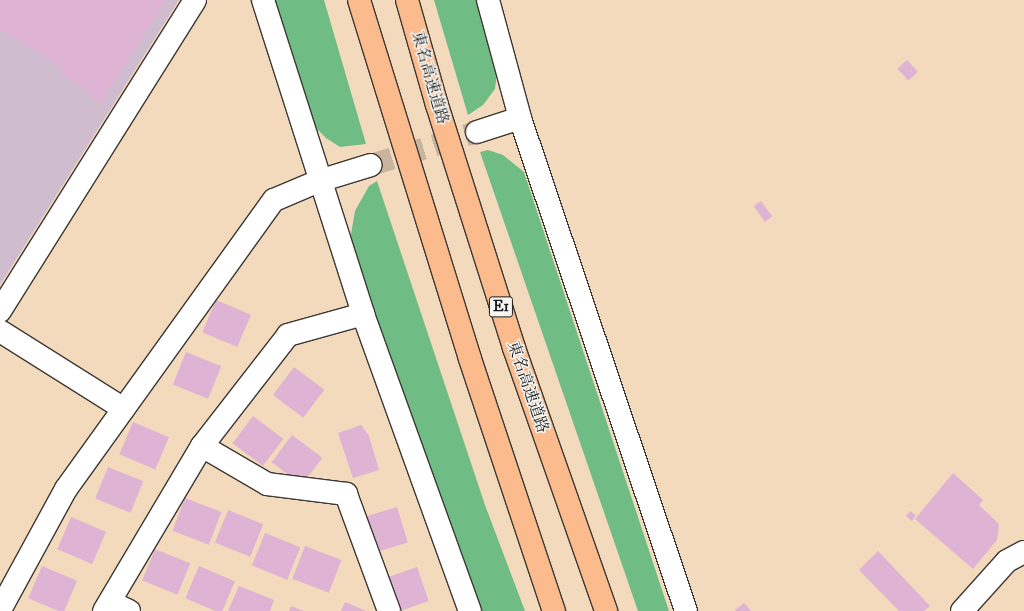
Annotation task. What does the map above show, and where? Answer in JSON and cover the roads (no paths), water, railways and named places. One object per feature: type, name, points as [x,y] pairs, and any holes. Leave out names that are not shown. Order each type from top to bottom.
[{"type":"highway","points":[[358,0],[467,351],[554,611]]},
{"type":"highway","name":"東名高速道路","points":[[407,0],[437,105],[514,348],[606,611]]},
{"type":"street","points":[[0,311],[195,0]]},
{"type":"street","points":[[263,0],[319,181],[363,314],[470,611]]},
{"type":"street","points":[[488,0],[520,118],[686,611]]},
{"type":"street","points":[[477,132],[520,118]]},
{"type":"street","points":[[0,610],[66,489],[274,200],[319,181],[371,165]]},
{"type":"street","points":[[129,611],[107,607],[202,446],[288,335],[363,314]]},
{"type":"street","points":[[0,331],[124,409]]},
{"type":"street","points":[[202,446],[267,484],[346,494],[389,611]]},
{"type":"street","points":[[962,611],[1007,561],[1024,552]]},
{"type":"tunnel","points":[[371,165],[477,132]]}]
